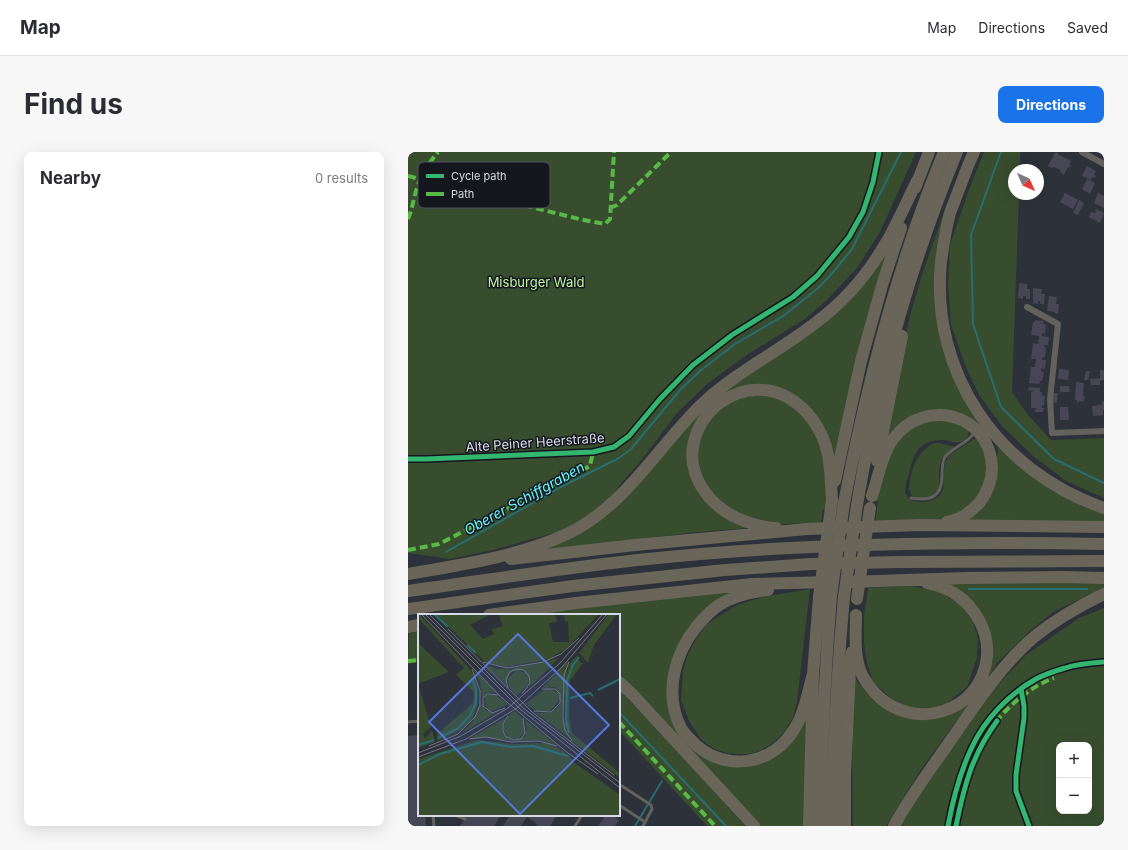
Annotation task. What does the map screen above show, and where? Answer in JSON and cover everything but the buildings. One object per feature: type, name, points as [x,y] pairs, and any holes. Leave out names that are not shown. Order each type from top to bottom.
[{"type":"highway","points":[[408,574],[495,557],[532,548],[568,534],[617,500],[683,424],[716,391],[748,367],[815,324],[848,294],[888,241],[917,181],[929,152]]},
{"type":"highway","points":[[821,826],[821,774],[825,672],[831,596],[844,503],[861,418],[888,314],[920,214],[944,152]]},
{"type":"highway","points":[[833,826],[833,775],[838,670],[844,597],[857,505],[872,421],[913,272],[930,220],[957,152]]},
{"type":"highway","points":[[974,152],[949,216],[941,262],[941,309],[944,330],[955,367],[961,382],[978,412],[998,438],[1012,453],[1029,469],[1049,482],[1084,501],[1104,508]]},
{"type":"highway","points":[[809,826],[813,674],[819,597],[832,500],[843,440],[861,360],[883,282],[917,181]]},
{"type":"highway","points":[[845,826],[845,775],[850,668],[857,599],[878,456],[913,272]]},
{"type":"highway","points":[[807,529],[772,528],[753,524],[725,511],[713,502],[703,490],[696,478],[693,465],[692,452],[694,438],[706,415],[715,406],[726,399],[749,391],[770,391],[791,398],[809,414],[817,425],[823,439],[830,465],[832,500]]},
{"type":"highway","points":[[872,496],[886,453],[893,439],[903,428],[914,420],[938,414],[963,420],[976,429],[985,440],[990,451],[992,462],[990,485],[976,507],[963,517],[950,522],[920,525]]},
{"type":"highway","points":[[452,566],[636,545],[807,529],[920,525],[1104,527]]},
{"type":"highway","points":[[408,592],[648,559],[748,551],[898,543],[1036,542],[1104,544]]},
{"type":"highway","points":[[865,581],[1044,561]]},
{"type":"highway","points":[[408,610],[573,586],[733,570],[819,564],[898,562],[1104,561]]},
{"type":"highway","points":[[496,614],[576,603],[752,584],[966,578],[1104,578]]},
{"type":"highway","points":[[856,615],[856,645],[858,663],[862,675],[869,687],[880,698],[889,705],[902,711],[915,714],[941,712],[955,706],[967,698],[976,688],[982,677],[987,651],[986,638],[982,625],[973,610],[961,598],[951,591],[939,586],[914,580]]},
{"type":"highway","points":[[812,583],[755,592],[734,598],[718,606],[703,619],[690,635],[679,654],[674,670],[673,702],[680,726],[694,744],[704,752],[714,757],[737,762],[751,761],[765,756],[780,747],[791,734],[799,720],[813,674]]},
{"type":"highway","points":[[894,826],[919,786],[989,686],[1016,654],[1051,624],[1087,602],[1104,594]]},
{"type":"highway","points":[[408,627],[418,625]]},
{"type":"highway","points":[[620,683],[633,695],[754,826]]},
{"type":"street","name":"Alte Peiner Heerstraße","points":[[408,459],[593,452],[614,447],[629,436],[660,399],[693,365],[732,335],[793,297],[817,276],[849,237],[862,212],[873,182],[879,152]]},
{"type":"street","points":[[1082,152],[1104,164]]},
{"type":"street","points":[[1027,307],[1058,324],[1050,399],[1052,433],[1104,431]]},
{"type":"street","points":[[948,826],[964,766],[972,746],[992,715],[1021,689],[1037,679],[1066,668],[1089,663],[1104,662]]},
{"type":"lane","points":[[911,498],[928,499],[939,493],[942,486],[943,463],[945,457],[970,438],[976,429]]},
{"type":"lane","points":[[1021,689],[1024,706],[1024,718],[1016,775],[1016,791],[1029,826]]},
{"type":"lane","points":[[408,722],[418,721]]},
{"type":"lane","points":[[620,786],[651,805],[652,809],[643,826]]},
{"type":"lane","points":[[620,806],[645,822]]},
{"type":"lane","points":[[433,816],[434,826]]},
{"type":"lane","points":[[458,816],[465,819]]},
{"type":"lane","points":[[575,826],[581,816]]},
{"type":"green space","name":"Misburger Wald","points":[[408,152],[916,152],[880,232],[856,269],[829,298],[805,319],[748,354],[707,384],[677,413],[643,458],[619,486],[614,495],[591,516],[568,529],[493,550],[450,559],[408,553]]},
{"type":"green space","points":[[984,152],[1021,152],[1020,164],[1008,164],[1008,200],[1019,200],[1012,392],[1028,415],[1051,440],[1104,438],[1104,498],[1066,481],[1032,455],[1002,426],[979,395],[965,365],[951,325],[948,285],[950,245]]},
{"type":"green space","points":[[943,215],[944,218],[935,271],[964,398],[978,423],[976,424],[938,409],[931,410],[917,413],[903,421],[892,430],[886,439],[910,315]]},
{"type":"green space","points":[[892,242],[834,457],[815,417],[762,387],[703,413],[692,475],[747,528],[688,533],[538,552],[566,539],[671,444],[721,392],[790,345]]},
{"type":"green space","points":[[765,394],[793,405],[812,426],[825,459],[827,494],[821,523],[777,524],[752,519],[718,501],[699,471],[697,445],[707,421],[735,398]]},
{"type":"green space","points":[[949,419],[969,431],[968,435],[964,441],[932,441],[921,447],[917,451],[912,461],[905,493],[908,498],[920,502],[930,501],[938,496],[943,489],[944,469],[949,456],[973,439],[976,439],[980,440],[989,471],[977,501],[948,518],[875,523],[878,502],[875,501],[883,464],[888,451],[912,425]]},
{"type":"green space","points":[[934,443],[955,447],[942,459],[939,475],[940,486],[938,490],[931,496],[919,498],[912,495],[909,488],[913,468],[922,452]]},
{"type":"green space","points":[[998,447],[1034,478],[1047,487],[1074,502],[1104,514],[1104,524],[956,523],[975,511],[994,459],[997,458]]},
{"type":"green space","points":[[1104,581],[1104,589],[1053,612],[1030,631],[997,663],[922,768],[886,826],[853,826],[852,724],[855,678],[868,695],[900,714],[968,699],[989,637],[940,582]]},
{"type":"green space","points":[[911,586],[937,591],[960,604],[973,622],[978,640],[977,658],[967,687],[946,704],[923,709],[907,707],[892,699],[873,682],[867,663],[864,644],[864,616],[868,588]]},
{"type":"green space","points":[[810,589],[797,702],[793,717],[786,730],[775,741],[762,750],[749,754],[726,753],[707,744],[700,738],[689,721],[681,700],[683,671],[687,657],[696,639],[707,624],[737,605],[763,597]]},
{"type":"green space","points":[[732,591],[734,593],[674,658],[679,734],[691,749],[712,761],[751,765],[806,715],[805,826],[758,826],[620,678],[620,614],[518,614]]},
{"type":"green space","points":[[1104,608],[1104,826],[899,826],[993,690],[1026,655],[1079,618]]},
{"type":"green space","points":[[418,632],[418,662],[408,664],[409,633]]},
{"type":"green space","points":[[620,691],[665,737],[745,826],[707,826],[620,733]]},
{"type":"waterway","name":"Oberer Schiffgraben","points":[[446,552],[561,487],[619,458],[631,449],[680,390],[701,370],[735,344],[783,316],[817,289],[852,249],[901,152]]},
{"type":"waterway","points":[[1001,152],[971,235],[973,324],[1001,407],[1054,459],[1104,483]]},
{"type":"waterway","points":[[969,589],[1087,589]]},
{"type":"waterway","name":"Oberer Schiffgraben","points":[[620,713],[726,826]]},
{"type":"waterway","name":"Oberer Schiffgraben","points":[[635,826],[662,781]]},
{"type":"marked path","points":[[430,162],[438,152]]},
{"type":"marked path","points":[[535,208],[605,224],[610,219],[614,152]]},
{"type":"marked path","points":[[610,208],[617,205],[671,152]]},
{"type":"marked path","points":[[408,176],[418,179]]},
{"type":"marked path","points":[[408,219],[418,186]]},
{"type":"marked path","points":[[408,550],[439,544],[590,466],[593,452]]},
{"type":"marked path","points":[[408,661],[418,660]]},
{"type":"marked path","points":[[996,722],[1022,696],[1038,685],[1054,678]]},
{"type":"marked path","points":[[620,723],[715,826]]},
{"type":"cycle path","points":[[408,459],[593,452],[614,447],[629,436],[660,399],[693,365],[732,335],[793,297],[817,276],[849,237],[863,212],[873,182],[879,152]]},
{"type":"cycle path","points":[[948,826],[957,786],[968,756],[977,737],[999,708],[1016,692],[1036,679],[1058,670],[1089,663],[1104,662]]},
{"type":"cycle path","points":[[1021,689],[1024,706],[1024,718],[1016,775],[1016,791],[1029,826]]},
{"type":"cycle path","points":[[956,826],[970,771],[981,746],[997,721]]}]
